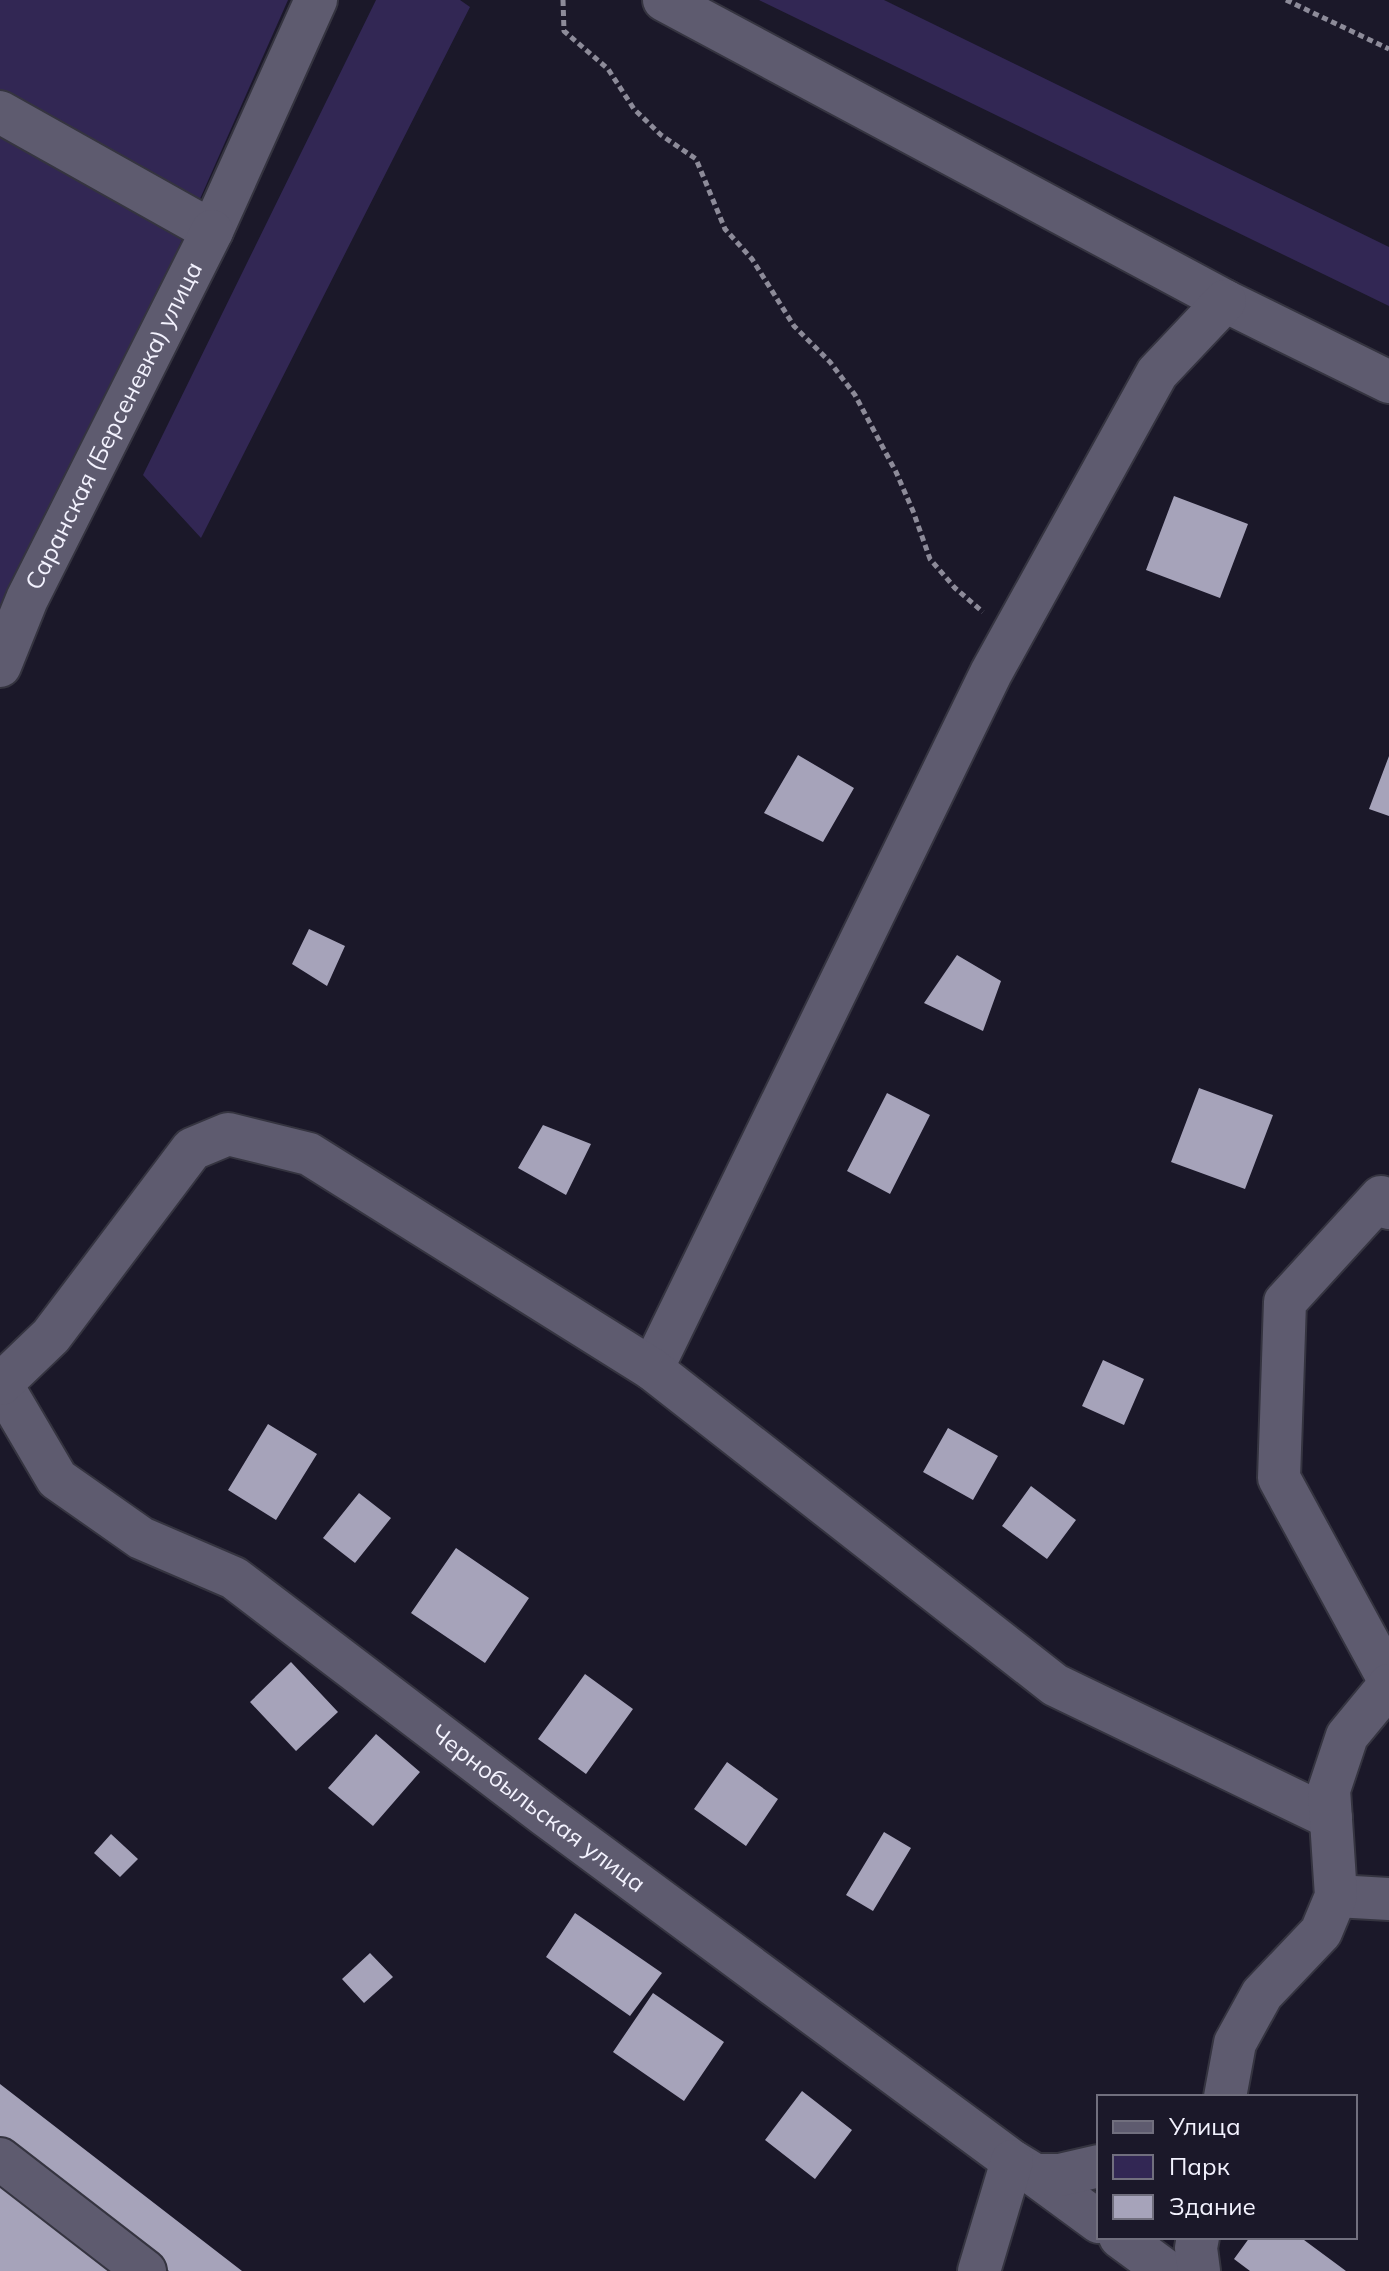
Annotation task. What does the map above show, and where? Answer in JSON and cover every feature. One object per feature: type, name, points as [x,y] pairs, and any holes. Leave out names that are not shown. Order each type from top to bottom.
[{"type":"street","name":"Саранская (Берсеневка) улица","points":[[0,666],[27,599],[212,231],[316,0]]},
{"type":"street","points":[[664,0],[1225,301],[1389,382]]},
{"type":"street","points":[[0,112],[212,231]]},
{"type":"street","points":[[652,1369],[991,673],[1157,373],[1225,301]]},
{"type":"street","points":[[1,1383],[51,1336],[192,1149],[228,1134],[309,1154],[652,1369],[1055,1685],[1331,1818]]},
{"type":"street","points":[[1199,2095],[1235,2043],[1262,1994],[1321,1932],[1336,1896],[1329,1790],[1347,1736],[1389,1682],[1279,1478],[1285,1302],[1386,1197]]},
{"type":"street","name":"Чернобыльская улица","points":[[1,1383],[57,1479],[141,1538],[234,1578],[545,1815],[1097,2221]]},
{"type":"street","points":[[1336,1896],[1389,1899]]},
{"type":"street","points":[[1225,2095],[1235,2043]]},
{"type":"street","points":[[0,2159],[145,2271]]},
{"type":"street","points":[[979,2271],[1023,2168],[1060,2175],[1097,2166]]},
{"type":"street","points":[[1123,2239],[1166,2271]]},
{"type":"street","points":[[1198,2239],[1199,2271]]},
{"type":"path","points":[[563,0],[564,31],[608,69],[634,109],[661,135],[696,159],[725,229],[752,259],[794,326],[830,362],[855,395],[896,472],[930,559],[955,588],[1011,636]]},
{"type":"path","points":[[1286,0],[1389,49]]},
{"type":"green space","points":[[0,0],[288,0],[0,651]]},
{"type":"green space","points":[[376,0],[460,0],[470,7],[201,538],[143,475]]},
{"type":"green space","points":[[759,0],[884,0],[1389,247],[1389,306]]},
{"type":"building","points":[[1174,496],[1248,524],[1220,598],[1146,570]]},
{"type":"building","points":[[798,755],[854,788],[823,842],[764,813]]},
{"type":"building","points":[[1389,756],[1389,816],[1369,809]]},
{"type":"building","points":[[309,929],[345,946],[327,986],[292,964]]},
{"type":"building","points":[[957,955],[1001,981],[983,1031],[924,1003]]},
{"type":"building","points":[[1199,1088],[1273,1115],[1245,1189],[1171,1162]]},
{"type":"building","points":[[887,1093],[930,1115],[890,1194],[847,1171]]},
{"type":"building","points":[[543,1125],[591,1144],[566,1195],[518,1168]]},
{"type":"building","points":[[1103,1360],[1144,1379],[1124,1425],[1082,1406]]},
{"type":"building","points":[[268,1424],[317,1454],[276,1520],[228,1490]]},
{"type":"building","points":[[948,1428],[998,1456],[973,1500],[923,1472]]},
{"type":"building","points":[[1031,1486],[1076,1520],[1047,1559],[1002,1526]]},
{"type":"building","points":[[359,1493],[391,1518],[355,1563],[323,1538]]},
{"type":"building","points":[[456,1548],[529,1598],[485,1663],[411,1613]]},
{"type":"building","points":[[291,1662],[338,1712],[296,1751],[250,1702]]},
{"type":"building","points":[[585,1674],[633,1709],[586,1774],[538,1739]]},
{"type":"building","points":[[376,1734],[420,1772],[373,1826],[328,1788]]},
{"type":"building","points":[[727,1762],[778,1799],[746,1846],[694,1809]]},
{"type":"building","points":[[884,1832],[911,1848],[873,1911],[846,1895]]},
{"type":"building","points":[[111,1834],[138,1859],[120,1877],[94,1853]]},
{"type":"building","points":[[575,1913],[662,1973],[630,2016],[546,1957]]},
{"type":"building","points":[[370,1953],[393,1977],[364,2003],[342,1979]]},
{"type":"building","points":[[653,1993],[724,2042],[684,2101],[613,2052]]},
{"type":"building","points":[[0,2084],[242,2271],[169,2271],[0,2140]]},
{"type":"building","points":[[802,2091],[852,2130],[815,2179],[765,2140]]},
{"type":"building","points":[[0,2171],[129,2271],[0,2271]]},
{"type":"building","points":[[1249,2239],[1303,2239],[1346,2271],[1250,2271],[1234,2259]]}]
